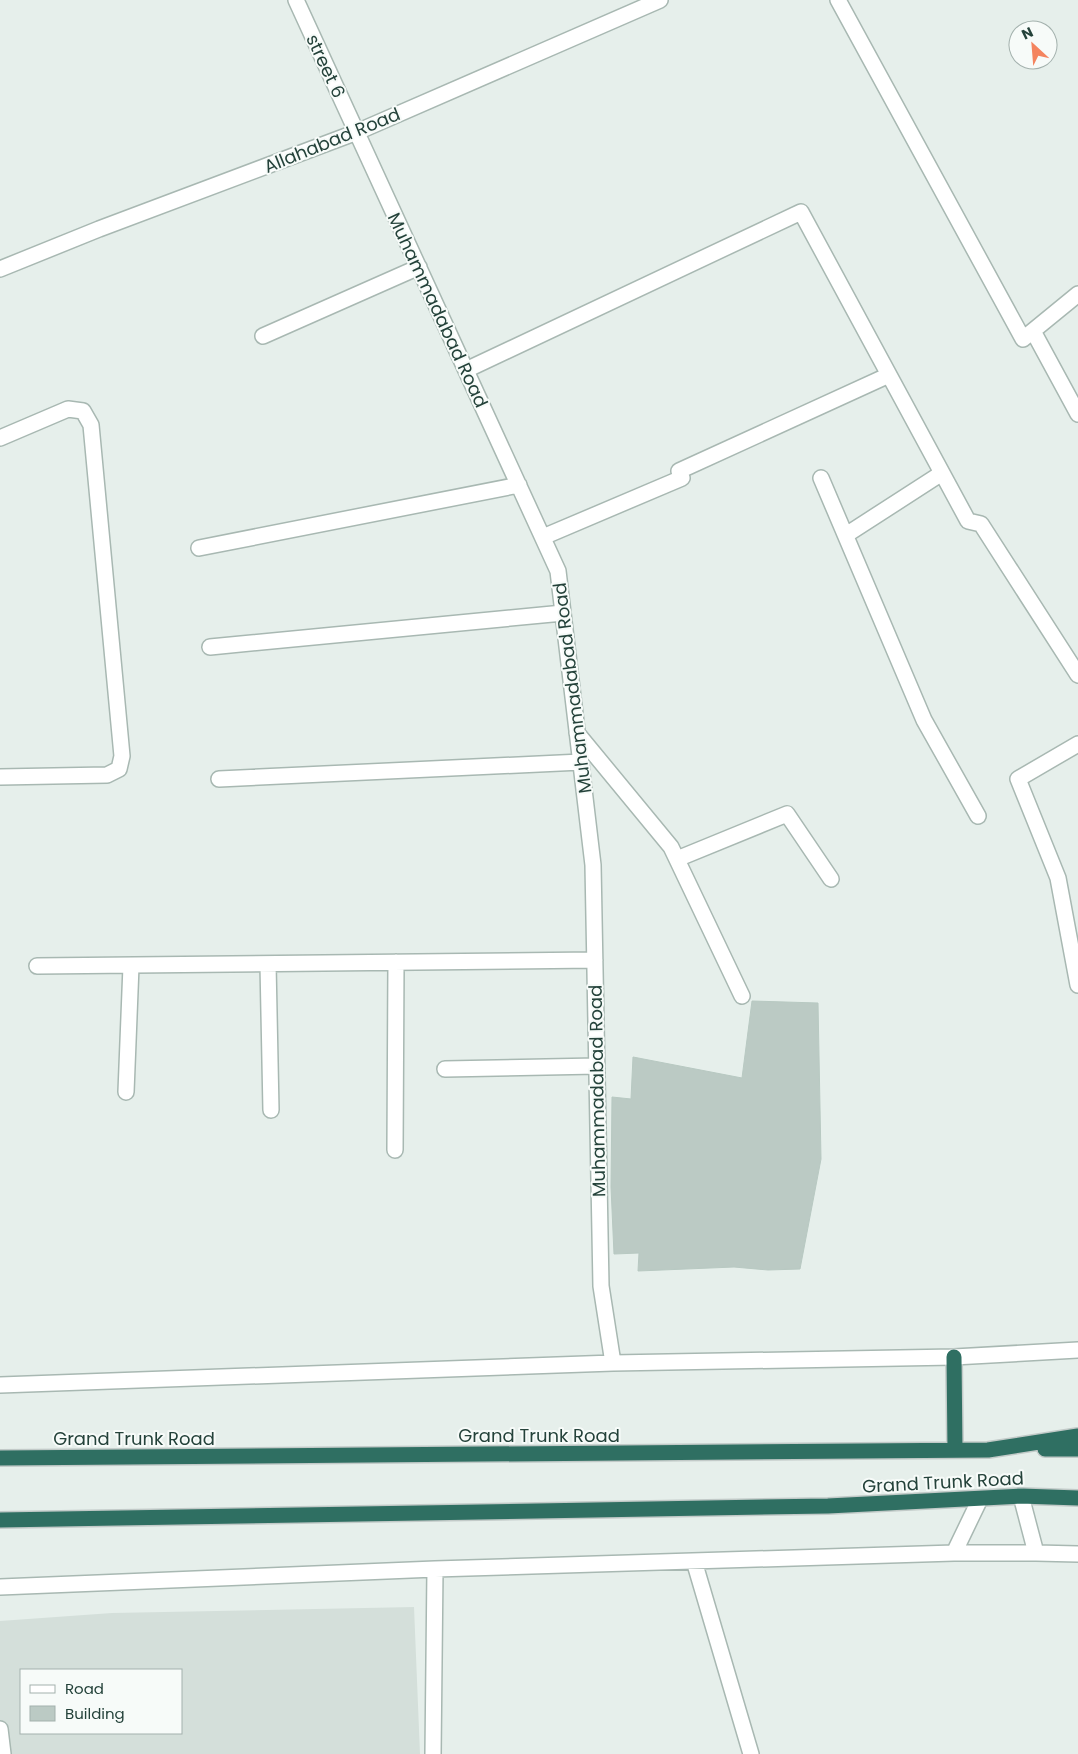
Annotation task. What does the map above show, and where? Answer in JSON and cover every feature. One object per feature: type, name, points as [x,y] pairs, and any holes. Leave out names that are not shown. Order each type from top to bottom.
[{"type":"highway","points":[[954,1357],[955,1450]]},
{"type":"highway","name":"Grand Trunk Road","points":[[0,1458],[988,1450],[1078,1436]]},
{"type":"highway","points":[[988,1450],[1078,1449]]},
{"type":"highway","name":"Grand Trunk Road","points":[[0,1520],[818,1506],[1022,1496],[1078,1498]]},
{"type":"street","name":"street 6","points":[[296,0],[357,132]]},
{"type":"street","points":[[838,0],[1023,339],[1078,294]]},
{"type":"street","name":"Allahabad Road","points":[[1,267],[357,132],[653,2]]},
{"type":"street","name":"Muhammadabad Road","points":[[357,132],[558,571],[593,865],[601,1286],[612,1363]]},
{"type":"street","points":[[466,370],[801,212],[968,521],[981,524],[1078,675]]},
{"type":"street","points":[[263,336],[419,267]]},
{"type":"street","points":[[1033,330],[1078,414]]},
{"type":"street","points":[[542,537],[682,478],[679,471],[889,375]]},
{"type":"street","points":[[0,438],[68,409],[82,411],[91,425],[122,756],[119,769],[107,775],[0,777]]},
{"type":"street","points":[[846,535],[942,473]]},
{"type":"street","points":[[822,478],[924,720],[978,816]]},
{"type":"street","points":[[199,548],[519,485]]},
{"type":"street","points":[[210,647],[563,613]]},
{"type":"street","points":[[577,733],[671,847],[742,996]]},
{"type":"street","points":[[1078,744],[1018,780],[1058,878],[1078,985]]},
{"type":"street","points":[[220,779],[580,762]]},
{"type":"street","points":[[677,859],[786,814],[831,879]]},
{"type":"street","points":[[37,966],[594,960]]},
{"type":"street","points":[[395,1150],[396,962]]},
{"type":"street","points":[[268,964],[271,1110]]},
{"type":"street","points":[[126,1092],[131,966]]},
{"type":"street","points":[[445,1069],[597,1066]]},
{"type":"street","points":[[0,1385],[612,1363],[954,1357],[1078,1350]]},
{"type":"street","points":[[1022,1496],[1036,1553]]},
{"type":"street","points":[[954,1553],[980,1499]]},
{"type":"street","points":[[0,1587],[436,1569],[954,1553],[1078,1554]]},
{"type":"street","points":[[694,1562],[751,1754]]},
{"type":"street","points":[[433,1754],[436,1569]]},
{"type":"street","points":[[0,1729],[3,1754]]},
{"type":"shaded area","points":[[414,1607],[420,1754],[0,1754],[0,1621],[112,1613]]},
{"type":"building","points":[[752,1001],[818,1003],[821,1159],[800,1269],[768,1270],[734,1267],[638,1271],[639,1253],[614,1254],[611,1187],[612,1097],[631,1099],[633,1057],[742,1078]]}]
